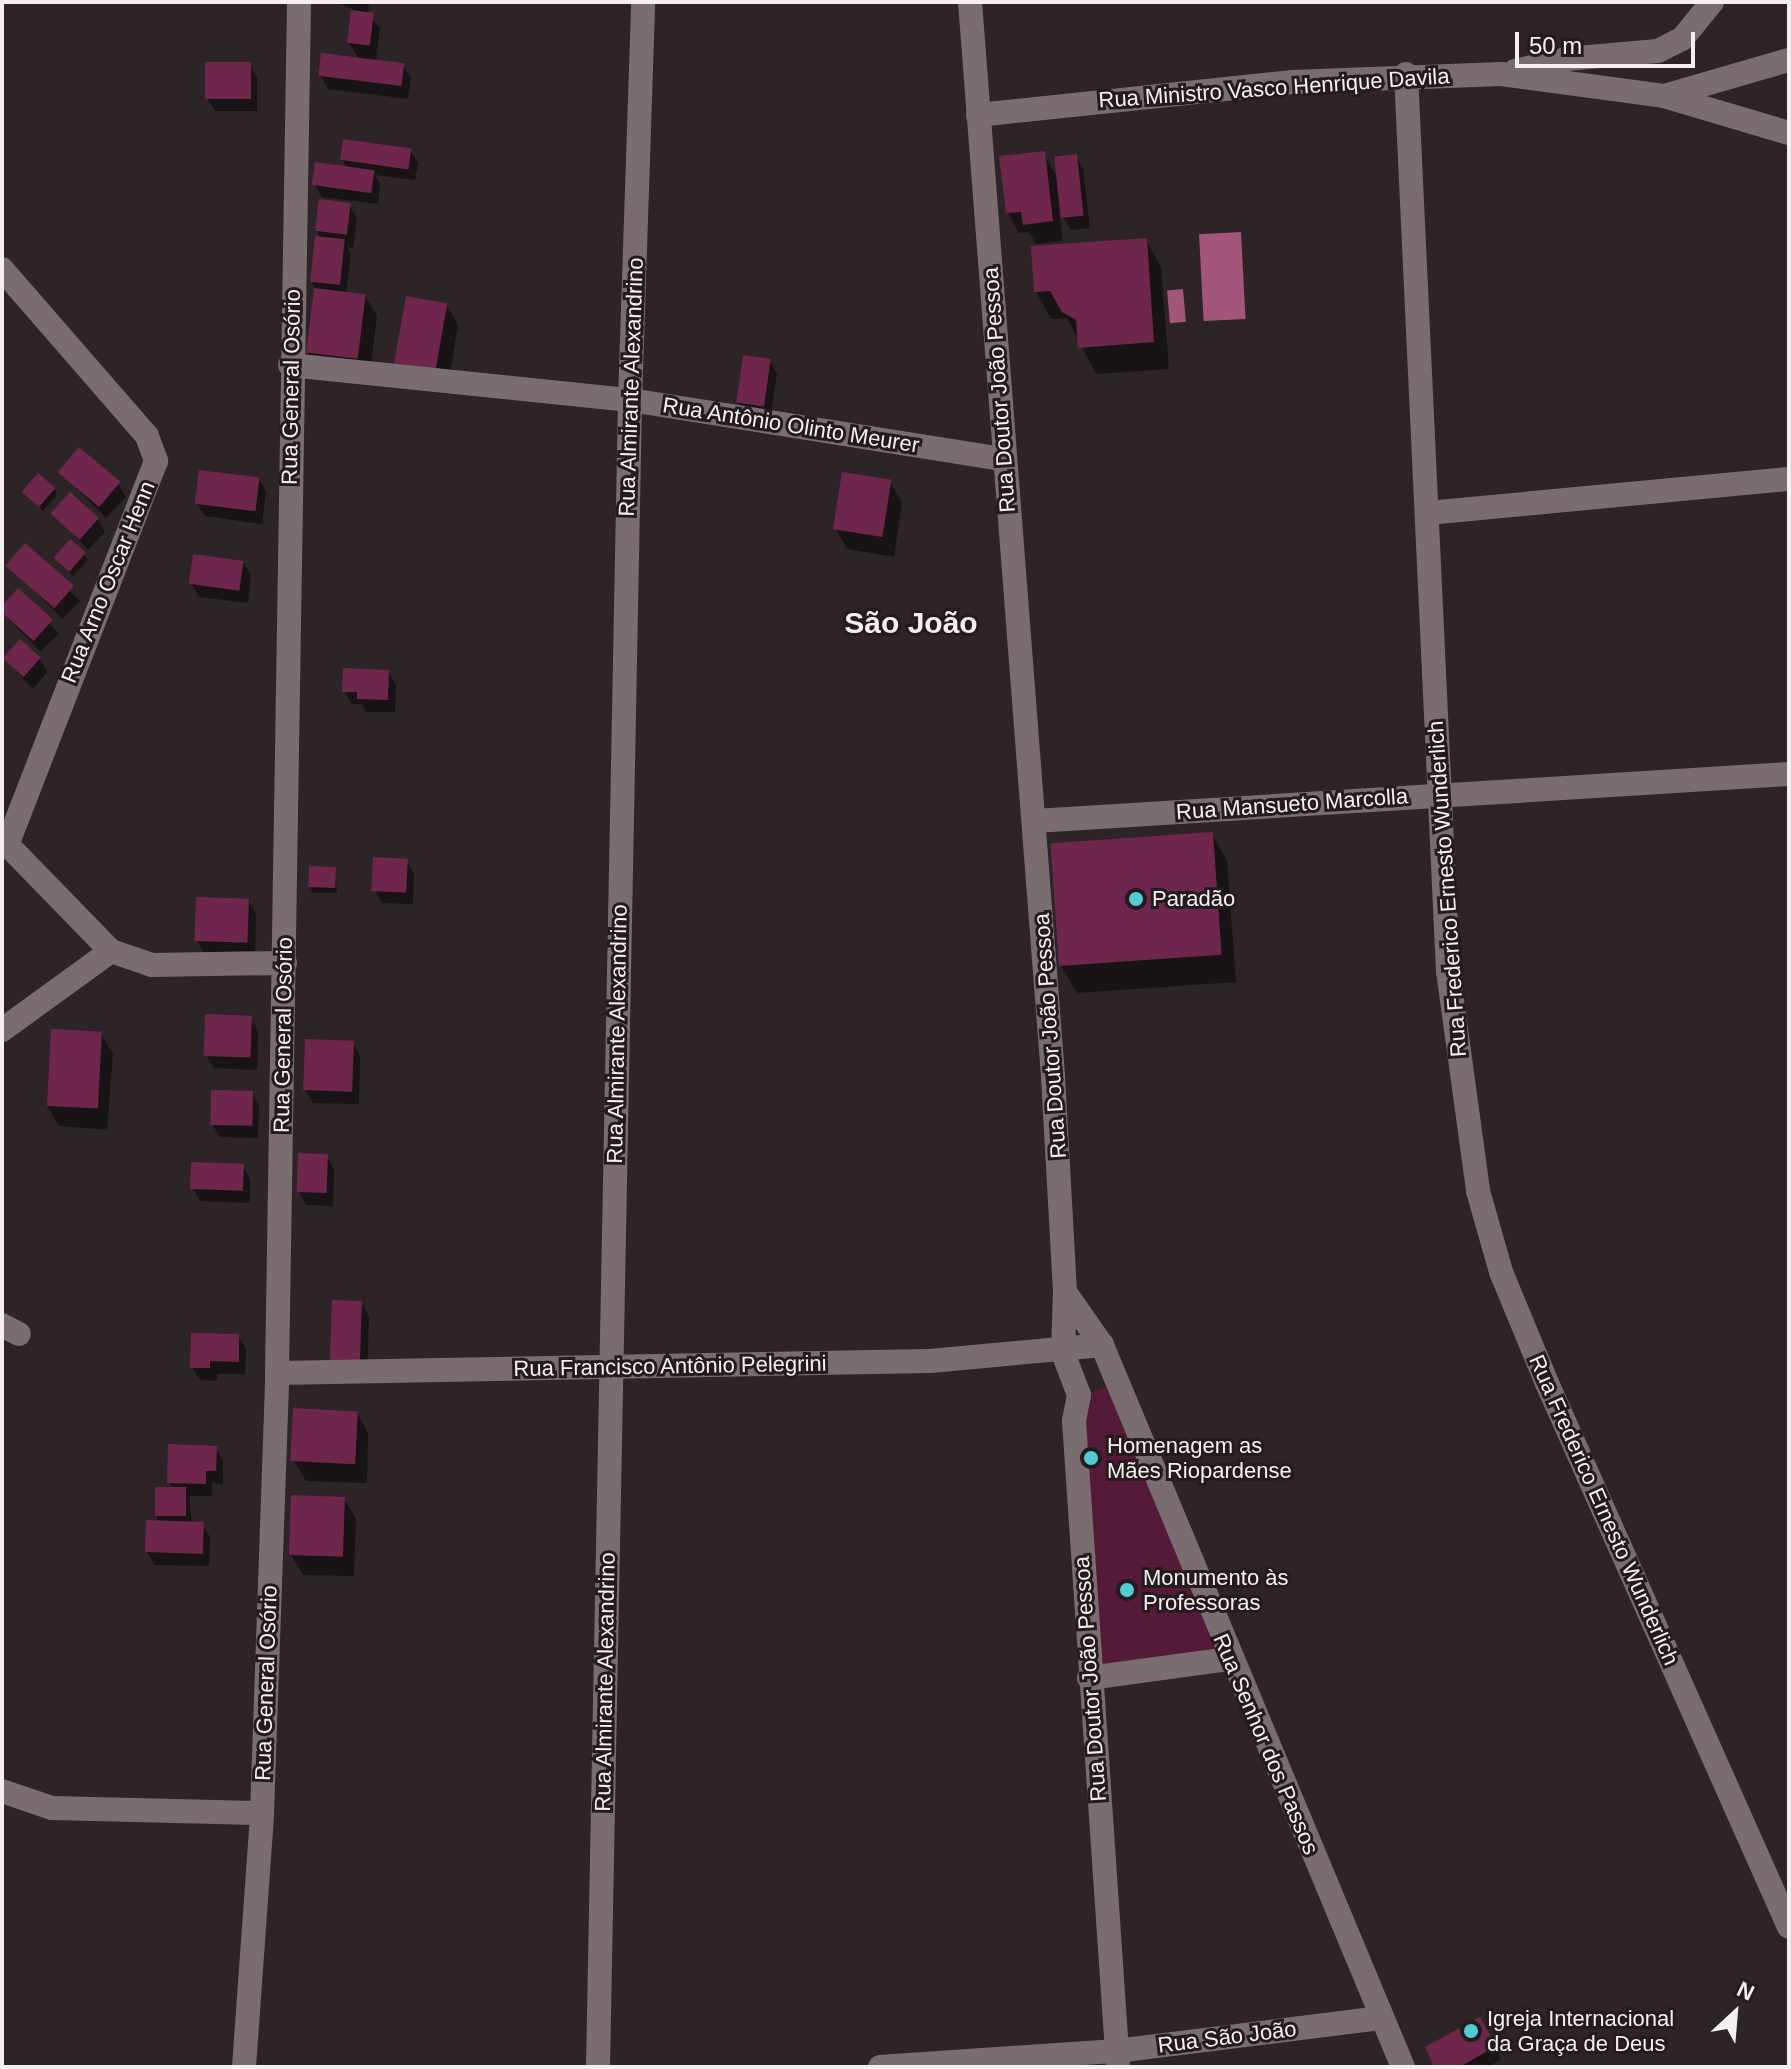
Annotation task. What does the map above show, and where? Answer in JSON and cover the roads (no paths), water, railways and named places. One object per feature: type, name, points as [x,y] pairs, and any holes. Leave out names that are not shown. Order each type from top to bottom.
[{"type":"street","name":"Rua General Osório","points":[[244,2067],[262,1813],[277,1373],[285,963],[290,365],[299,2]]},
{"type":"street","name":"Rua Almirante Alexandrino","points":[[598,2067],[630,400],[643,2]]},
{"type":"street","name":"Rua Doutor João Pessoa","points":[[970,2],[1035,821],[1065,1292],[1063,1353],[1079,1395],[1074,1421],[1117,2059]]},
{"type":"street","points":[[1501,74],[1566,59],[1658,51],[1682,39],[1712,2]]},
{"type":"street","name":"Rua Ministro Vasco Henrique Davila","points":[[1664,96],[1789,60]]},
{"type":"street","name":"Rua Ministro Vasco Henrique Davila","points":[[978,115],[1406,74],[1501,74],[1664,96],[1789,133]]},
{"type":"street","name":"Rua Frederico Ernesto Wunderlich","points":[[1406,74],[1428,513],[1438,794],[1448,971],[1464,1114],[1501,1272],[1789,1927]]},
{"type":"street","name":"Rua Arno Oscar Henn","points":[[2,269],[147,436],[156,461],[5,842]]},
{"type":"street","name":"Rua Antônio Olinto Meurer","points":[[290,365],[630,400],[1004,459]]},
{"type":"street","points":[[1428,513],[1789,479]]},
{"type":"street","name":"Rua Mansueto Marcolla","points":[[1035,821],[1789,774]]},
{"type":"street","points":[[5,842],[111,951],[152,965],[285,963]]},
{"type":"street","points":[[2,1030],[111,951]]},
{"type":"street","name":"Rua Senhor dos Passos","points":[[1065,1292],[1102,1345],[1230,1659],[1403,2067]]},
{"type":"street","name":"Rua Francisco Antônio Pelegrini","points":[[277,1373],[930,1361],[1063,1353],[1102,1345]]},
{"type":"street","points":[[1079,1395],[1117,1381]]},
{"type":"street","points":[[1089,1678],[1230,1659]]},
{"type":"street","points":[[2,1791],[52,1808],[262,1813]]},
{"type":"street","name":"Rua São João","points":[[880,2067],[1117,2059],[1381,2018]]},
{"type":"place","name":"Paradão","points":[[1136,899]]},
{"type":"place","name":"Homenagem as Mães Riopardense","points":[[1091,1458]]},
{"type":"place","name":"Monumento às Professoras","points":[[1127,1590]]},
{"type":"place","name":"Igreja Internacional da Graça de Deus","points":[[1471,2031]]},
{"type":"district","name":"São João","points":[[911,623]]}]
